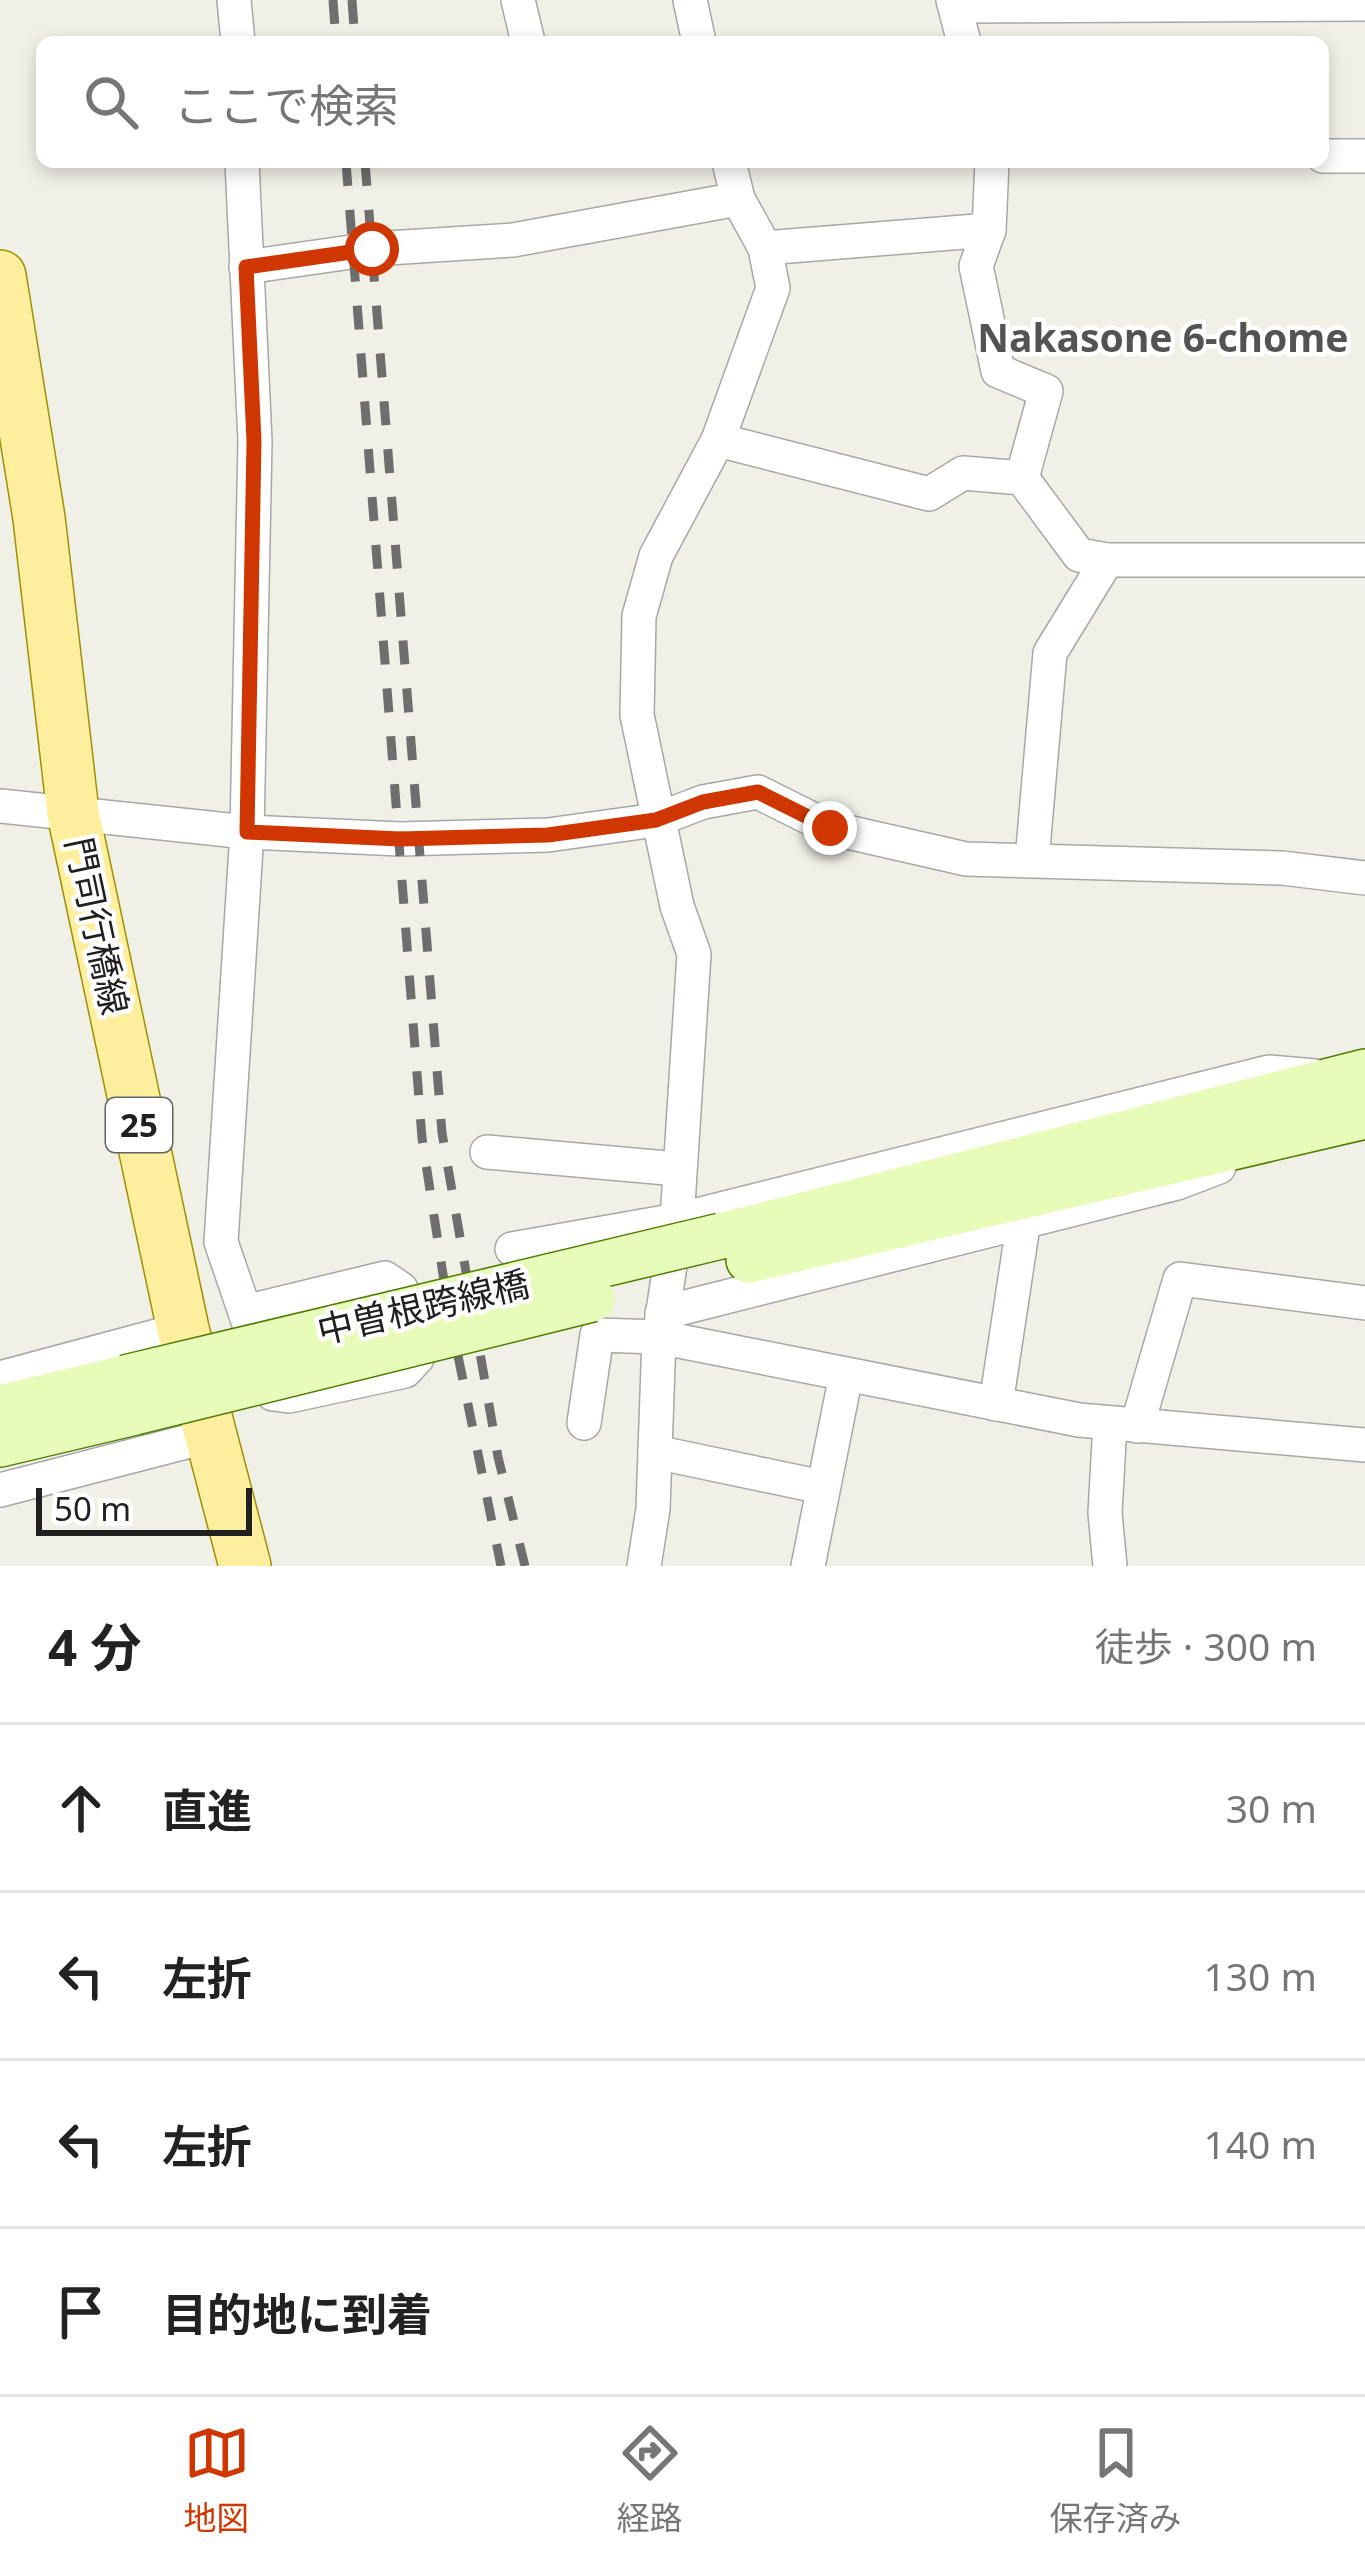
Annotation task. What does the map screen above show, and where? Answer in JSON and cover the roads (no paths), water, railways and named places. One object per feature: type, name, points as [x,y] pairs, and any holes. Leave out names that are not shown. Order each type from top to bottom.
[{"type":"main road","name":"門司行橋線","points":[[0,276],[39,518],[73,813],[183,1329],[245,1566]]},
{"type":"street","points":[[234,0],[237,36]]},
{"type":"street","points":[[518,0],[527,36]]},
{"type":"street","points":[[690,0],[698,36]]},
{"type":"street","points":[[962,36],[954,3],[1365,4]]},
{"type":"street","points":[[1329,156],[1365,156]]},
{"type":"street","points":[[242,168],[254,441],[247,832],[221,1242],[273,1394],[289,1396],[405,1371],[417,1358],[401,1289],[385,1278],[245,1312]]},
{"type":"street","points":[[644,1566],[660,1325],[677,1220],[694,954],[656,820],[638,716],[639,616],[656,556],[718,440],[773,288],[765,248],[738,199],[730,168]]},
{"type":"street","points":[[992,168],[989,230],[976,266],[998,371],[1046,392],[1022,478]]},
{"type":"street","points":[[246,267],[372,249],[513,240],[738,199]]},
{"type":"street","points":[[765,248],[989,230]]},
{"type":"street","points":[[718,440],[928,494],[963,473],[1022,478],[1079,555],[1107,560],[1365,560]]},
{"type":"street","points":[[1032,860],[1050,653],[1107,560]]},
{"type":"street","points":[[0,806],[247,832],[400,839],[548,835],[656,820],[703,802],[758,792],[853,835],[966,860],[1282,868],[1365,878]]},
{"type":"street","points":[[512,1249],[677,1220],[1269,1072],[1353,1075]]},
{"type":"street","points":[[725,1250],[1353,1075]]},
{"type":"street","points":[[725,1250],[1349,1120]]},
{"type":"street","points":[[584,1423],[597,1335],[660,1325],[1024,1219],[1177,1183],[1349,1120]]},
{"type":"street","points":[[487,1152],[678,1169]]},
{"type":"street","points":[[996,1404],[1024,1219]]},
{"type":"street","name":"中曽根跨線橋","points":[[130,1395],[725,1250]]},
{"type":"street","points":[[1110,1566],[1105,1513],[1123,1425],[1180,1279],[1365,1303]]},
{"type":"street","points":[[660,1325],[846,1375],[996,1404],[1123,1425],[1365,1445]]},
{"type":"street","points":[[0,1378],[183,1329]]},
{"type":"street","points":[[808,1566],[846,1375]]},
{"type":"street","points":[[0,1408],[130,1395]]},
{"type":"street","points":[[0,1444],[130,1395]]},
{"type":"street","points":[[0,1490],[209,1436]]},
{"type":"street","points":[[655,1452],[822,1486]]},
{"type":"railway","points":[[333,0],[336,36]]},
{"type":"railway","points":[[352,0],[355,36]]},
{"type":"railway","points":[[346,168],[422,1138],[448,1307],[501,1566]]},
{"type":"railway","points":[[365,168],[442,1133],[498,1457],[525,1566]]},
{"type":"district","name":"Nakasone 6-chome","points":[[1163,338]]}]
